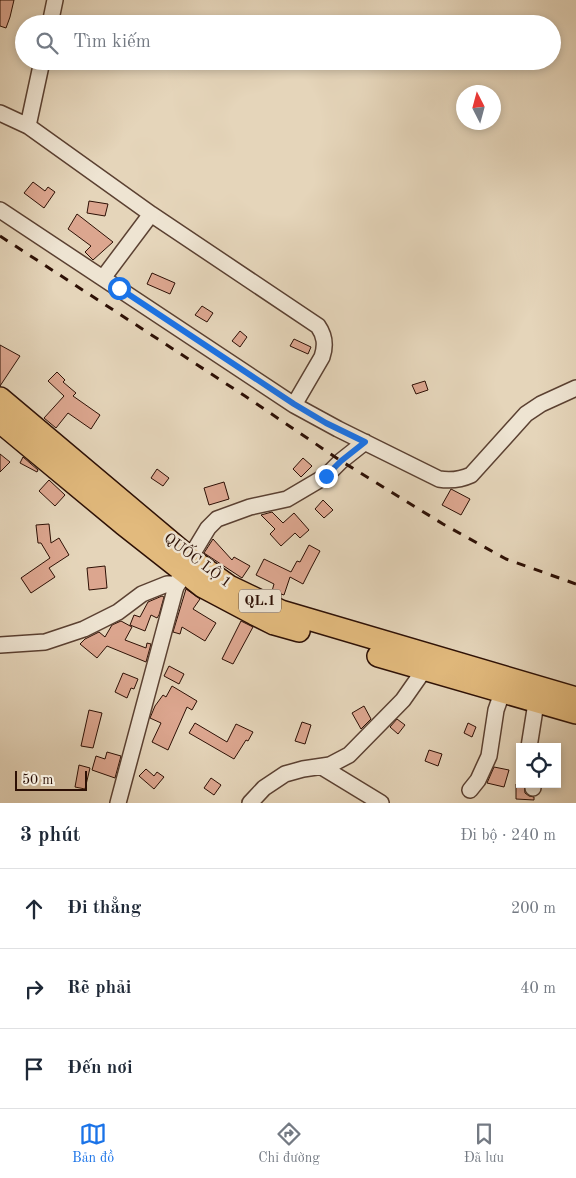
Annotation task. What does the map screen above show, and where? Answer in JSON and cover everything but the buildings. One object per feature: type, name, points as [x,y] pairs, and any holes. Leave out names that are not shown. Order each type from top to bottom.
[{"type":"highway","name":"QUỐC LỘ 1","points":[[0,398],[183,571],[229,586],[281,611],[576,698]]},
{"type":"highway","name":"QUỐC LỘ 1","points":[[0,422],[203,587],[225,600],[274,624],[576,714]]},
{"type":"street","points":[[52,15],[55,0]]},
{"type":"street","points":[[28,126],[40,70]]},
{"type":"street","points":[[0,113],[28,126],[151,214],[318,326],[324,338],[325,350],[294,404]]},
{"type":"street","points":[[0,210],[294,404],[330,425],[439,479],[450,481],[471,475],[526,414],[541,404],[576,388]]},
{"type":"street","points":[[103,278],[151,214]]},
{"type":"street","points":[[118,803],[183,571],[208,528],[217,519],[250,507],[287,499],[326,476],[365,442]]},
{"type":"street","points":[[0,645],[44,642],[84,629],[118,612],[142,594],[167,584],[183,571]]},
{"type":"street","points":[[250,803],[264,788],[285,774],[337,762],[354,751],[402,700],[424,670]]},
{"type":"street","points":[[470,790],[478,780],[489,756],[496,710],[502,692]]},
{"type":"street","points":[[530,743],[536,702]]},
{"type":"street","points":[[322,767],[381,803]]},
{"type":"railway","points":[[0,236],[341,461],[443,524],[506,559],[576,584]]},
{"type":"route","points":[[119,288],[316,418],[365,442],[326,476]]}]
